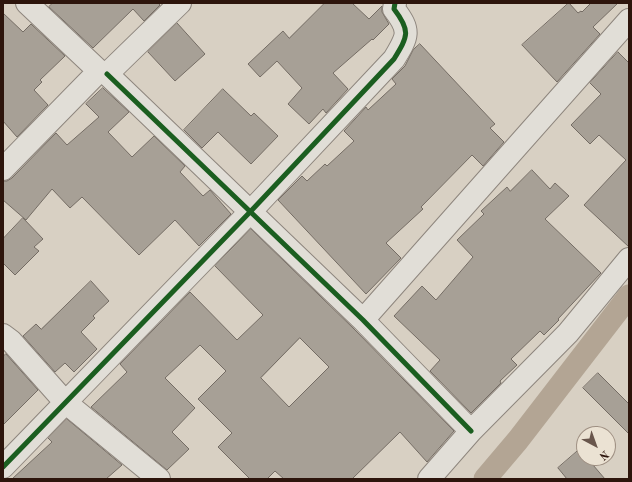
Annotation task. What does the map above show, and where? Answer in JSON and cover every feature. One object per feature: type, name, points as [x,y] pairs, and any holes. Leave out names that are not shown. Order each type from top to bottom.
[{"type":"street","points":[[27,3],[251,211],[363,320],[471,431]]},
{"type":"street","points":[[3,169],[103,73],[180,3]]},
{"type":"street","points":[[3,467],[251,211],[394,59],[404,42],[406,29],[394,9],[395,3]]},
{"type":"street","points":[[363,320],[629,20]]},
{"type":"street","points":[[429,479],[471,431],[568,333],[625,271]]},
{"type":"street","points":[[3,335],[11,341],[65,402],[159,479]]},
{"type":"building","points":[[53,3],[158,3],[160,5],[144,21],[133,9],[93,48],[49,7]]},
{"type":"building","points":[[325,3],[352,3],[369,19],[382,6],[382,12],[389,24],[373,40],[372,39],[333,73],[348,89],[326,113],[323,109],[309,124],[288,104],[302,88],[277,61],[260,77],[248,64],[283,31],[289,38]]},
{"type":"building","points":[[569,3],[578,13],[581,11],[582,12],[591,3],[618,3],[593,27],[600,34],[557,82],[522,45]]},
{"type":"building","points":[[3,13],[23,32],[31,24],[65,56],[40,80],[42,82],[34,90],[48,105],[17,137],[3,121]]},
{"type":"building","points":[[177,23],[205,54],[175,81],[148,52]]},
{"type":"building","points":[[420,44],[495,124],[490,128],[504,142],[483,166],[472,155],[421,207],[423,209],[386,243],[401,258],[366,294],[278,200],[302,176],[307,181],[325,164],[327,166],[354,141],[344,131],[366,107],[368,110],[396,84],[392,79],[405,66],[413,50]]},
{"type":"building","points":[[618,52],[629,63],[629,247],[584,205],[626,160],[599,135],[590,144],[571,125],[601,94],[590,83]]},
{"type":"building","points":[[103,88],[129,112],[108,132],[132,157],[154,136],[185,166],[180,172],[203,196],[210,190],[231,214],[199,246],[175,220],[139,255],[82,197],[70,208],[52,189],[26,220],[3,200],[3,181],[7,181],[12,178],[56,133],[67,145],[99,117],[86,104]]},
{"type":"building","points":[[223,89],[251,116],[254,113],[278,136],[251,164],[218,132],[202,148],[184,130]]},
{"type":"building","points":[[532,170],[550,189],[555,183],[569,196],[545,219],[601,273],[544,335],[540,331],[511,359],[517,365],[500,381],[501,383],[471,413],[430,371],[440,360],[394,316],[422,286],[436,300],[473,257],[457,240],[484,214],[481,211],[507,187],[510,191]]},
{"type":"building","points":[[23,218],[43,239],[34,247],[39,251],[15,275],[3,263],[3,239]]},
{"type":"building","points":[[251,229],[354,329],[454,431],[427,462],[400,432],[352,479],[284,479],[275,471],[267,479],[250,479],[218,447],[232,433],[198,399],[226,371],[200,345],[165,378],[195,408],[172,432],[189,449],[167,470],[91,407],[127,372],[120,364],[190,292],[237,340],[263,315],[215,266]],"holes":[[[300,338],[329,367],[289,407],[261,378]]]},
{"type":"building","points":[[91,281],[109,301],[93,316],[95,318],[81,332],[97,349],[74,372],[65,363],[55,372],[23,336],[36,324],[41,329]]},
{"type":"building","points":[[6,354],[38,390],[3,425],[3,357]]},
{"type":"building","points":[[598,373],[629,404],[629,434],[583,388]]},
{"type":"building","points":[[67,419],[122,465],[106,479],[12,479],[52,442],[48,438]]},
{"type":"building","points":[[576,452],[576,466],[594,466],[605,479],[567,479],[558,468]]},
{"type":"waterway","points":[[485,479],[518,440],[629,296]]},
{"type":"cycle path","points":[[3,467],[251,211],[394,59],[405,39],[406,34],[403,23],[394,9],[395,3]]},
{"type":"cycle path","points":[[107,74],[363,320],[471,431]]}]
